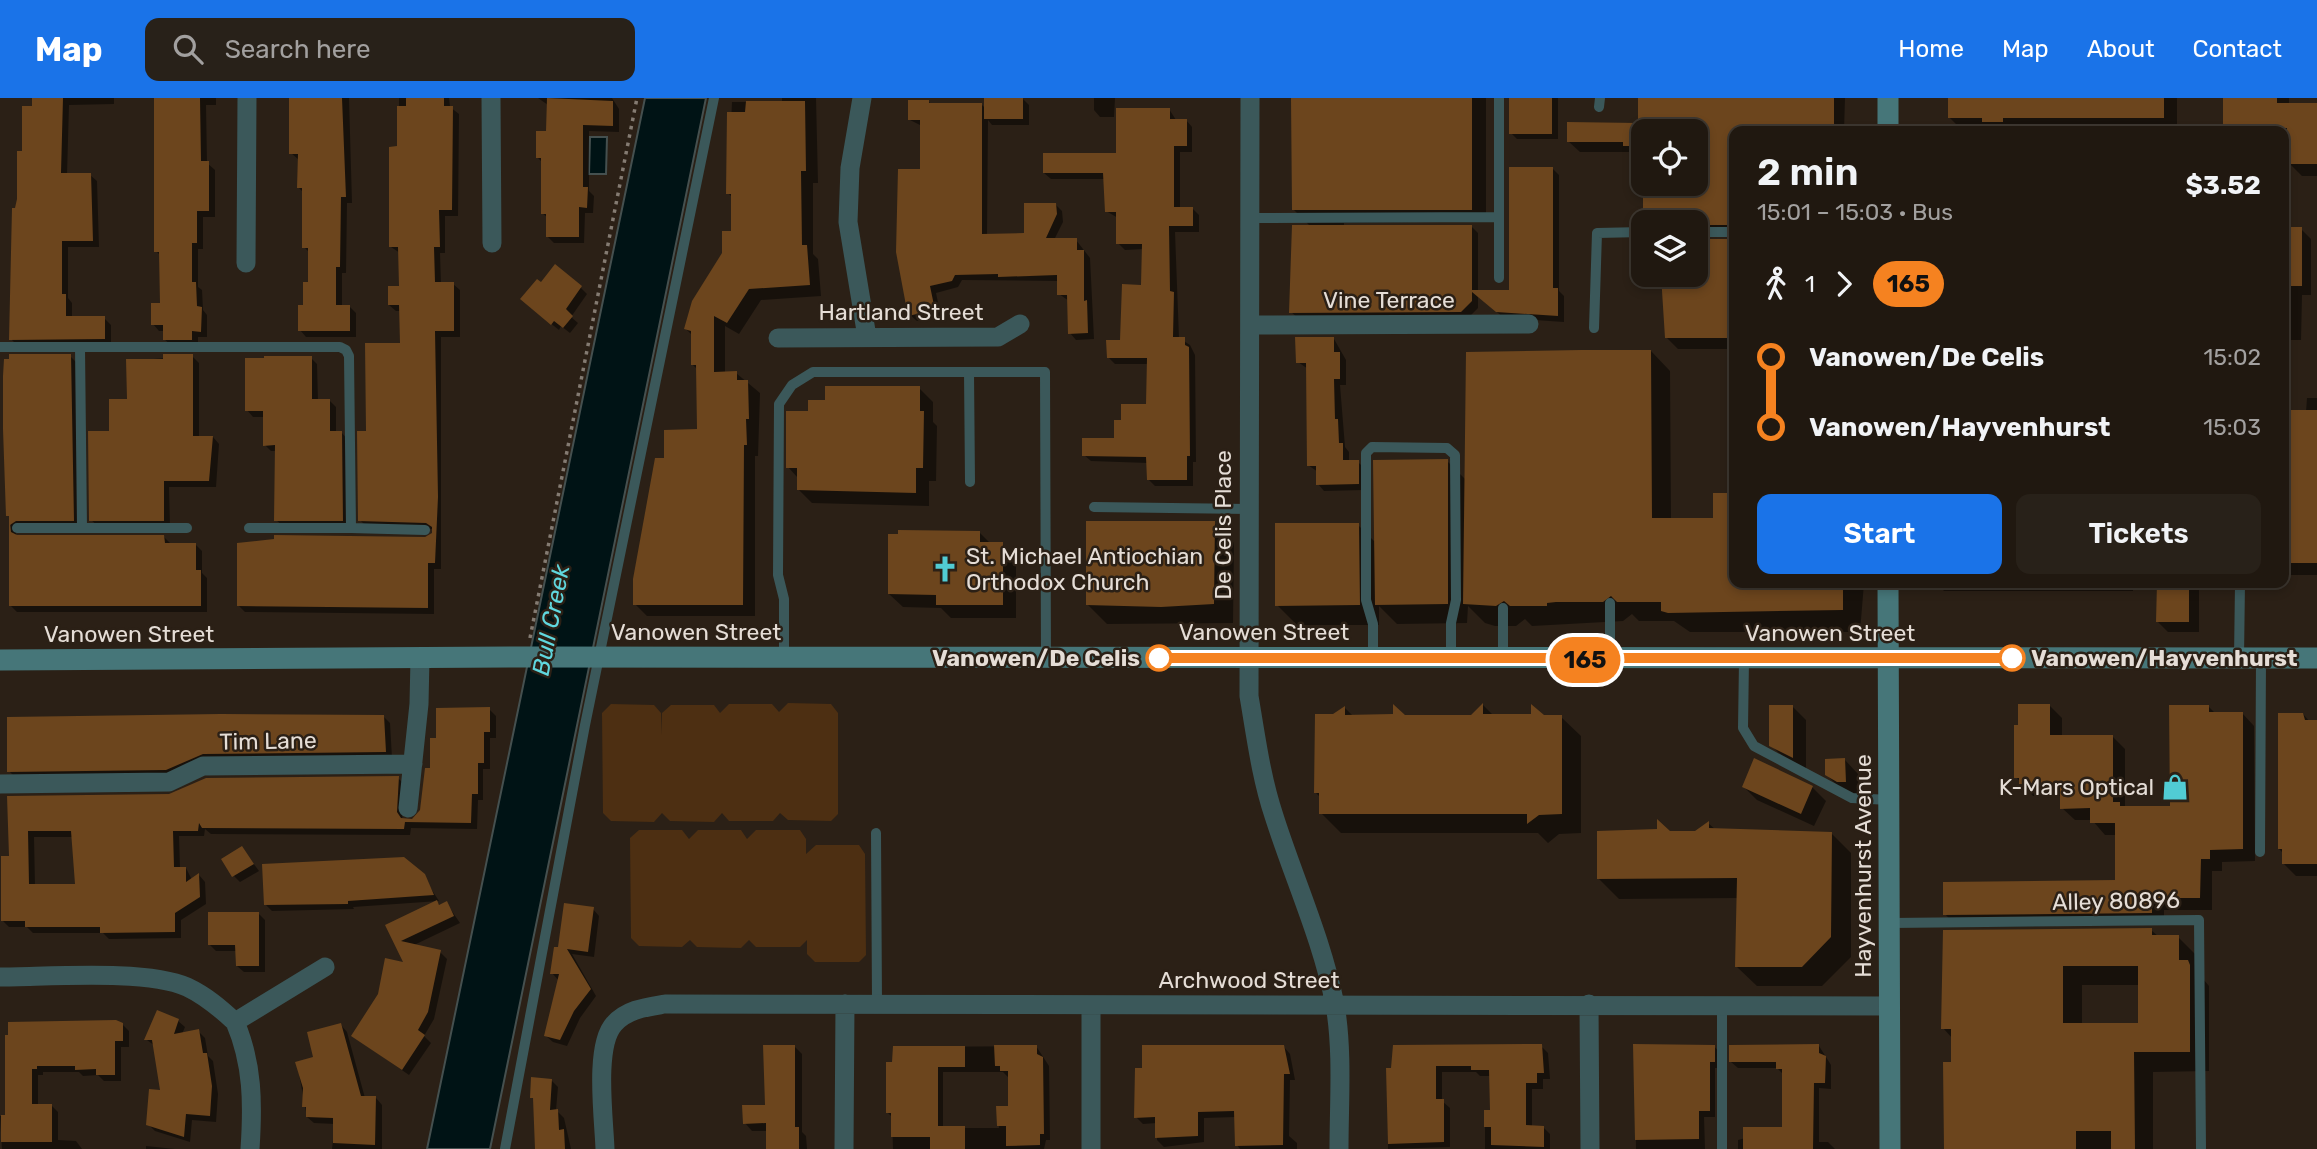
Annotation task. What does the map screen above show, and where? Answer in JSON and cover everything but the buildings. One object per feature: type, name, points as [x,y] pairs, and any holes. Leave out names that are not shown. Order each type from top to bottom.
[{"type":"main road","points":[[1888,98],[1888,126]]},
{"type":"main road","name":"Hayvenhurst Avenue","points":[[1888,588],[1890,1149]]},
{"type":"main road","name":"Vanowen Street","points":[[0,660],[527,657],[1609,660],[2317,658]]},
{"type":"street","points":[[246,263],[247,98]]},
{"type":"street","points":[[491,98],[492,243]]},
{"type":"street","points":[[862,98],[850,168],[848,222],[867,337]]},
{"type":"street","name":"De Celis Place","points":[[1250,98],[1249,696],[1261,771],[1275,818],[1309,909],[1335,1004],[1339,1034],[1339,1149]]},
{"type":"street","name":"Hartland Street","points":[[778,338],[998,337],[1020,324]]},
{"type":"street","name":"Vine Terrace","points":[[1250,325],[1530,324]]},
{"type":"street","points":[[408,808],[420,659]]},
{"type":"street","name":"Tim Lane","points":[[0,784],[169,782],[203,766],[413,764]]},
{"type":"street","points":[[235,1022],[325,967]]},
{"type":"street","points":[[0,977],[151,978],[185,986],[202,995],[235,1022],[248,1060],[253,1109],[250,1149]]},
{"type":"street","name":"Archwood Street","points":[[605,1149],[603,1054],[613,1024],[634,1009],[665,1004],[1889,1006]]},
{"type":"street","points":[[844,1149],[845,1004]]},
{"type":"street","points":[[1091,1004],[1091,1149]]},
{"type":"street","points":[[1590,1004],[1590,1149]]},
{"type":"lane","points":[[505,1149],[599,658],[714,98]]},
{"type":"lane","points":[[1499,98],[1499,278]]},
{"type":"lane","points":[[1250,218],[1499,217]]},
{"type":"lane","points":[[1594,328],[1597,233],[1631,232]]},
{"type":"lane","points":[[1708,232],[1729,232]]},
{"type":"lane","points":[[0,347],[340,347],[346,350],[349,356],[351,528]]},
{"type":"lane","points":[[80,348],[82,528]]},
{"type":"lane","points":[[784,658],[784,599],[778,575],[779,404],[792,385],[813,372],[1045,372],[1046,659]]},
{"type":"lane","points":[[969,372],[970,482]]},
{"type":"lane","points":[[1373,659],[1373,624],[1366,600],[1366,453],[1372,447],[1447,449],[1455,455],[1456,600],[1451,623],[1451,659]]},
{"type":"lane","points":[[1094,506],[1248,509]]},
{"type":"lane","points":[[17,528],[187,528]]},
{"type":"lane","points":[[249,528],[425,530]]},
{"type":"lane","points":[[2239,658],[2240,588]]},
{"type":"lane","points":[[1609,603],[1609,660]]},
{"type":"lane","points":[[1503,608],[1503,659]]},
{"type":"lane","points":[[2260,852],[2261,658]]},
{"type":"lane","points":[[1744,660],[1743,728],[1754,746],[1852,798],[1888,800]]},
{"type":"lane","points":[[876,833],[877,1004]]},
{"type":"lane","name":"Alley 80896","points":[[1889,923],[2199,920],[2200,1149]]},
{"type":"lane","points":[[1722,1004],[1722,1149]]},
{"type":"path","points":[[527,657],[536,594],[637,98]]},
{"type":"shaded area","points":[[788,703],[831,704],[838,713],[838,814],[831,821],[788,820],[780,813],[773,821],[729,821],[722,813],[714,822],[670,821],[662,813],[654,822],[611,821],[603,813],[602,713],[611,704],[654,705],[661,713],[661,735],[662,713],[671,705],[714,705],[720,713],[729,704],[772,704],[779,712]]},
{"type":"shaded area","points":[[639,830],[682,830],[689,839],[698,830],[741,830],[747,839],[756,830],[800,830],[806,839],[806,854],[816,845],[859,845],[865,854],[866,955],[859,962],[815,962],[807,954],[807,940],[800,947],[756,947],[749,940],[741,948],[697,947],[690,940],[682,947],[639,946],[631,938],[630,838]]},
{"type":"water","name":"Bull Creek","points":[[645,98],[706,98],[490,1149],[427,1149]]},
{"type":"water","points":[[590,137],[607,137],[606,174],[589,174]]},
{"type":"bus line","name":"165","points":[[1159,658],[2012,658]]},
{"type":"place","name":"St. Michael Antiochian Orthodox Church","points":[[945,569]]},
{"type":"place","name":"Vanowen/De Celis","points":[[1159,658]]},
{"type":"place","name":"Vanowen/Hayvenhurst","points":[[2012,658]]},
{"type":"place","name":"K-Mars Optical","points":[[2175,787]]}]
